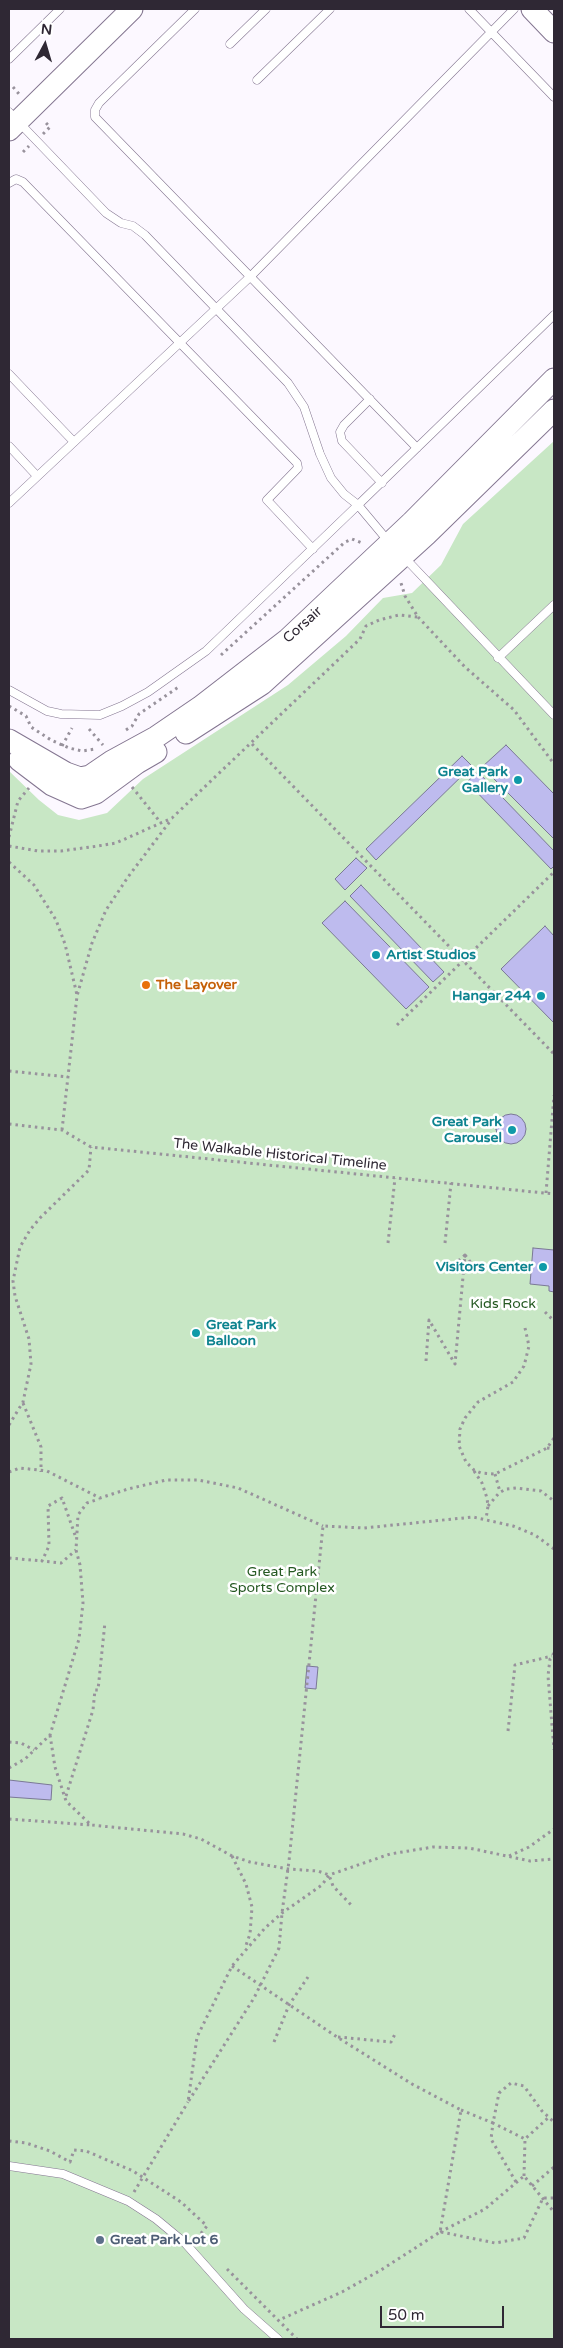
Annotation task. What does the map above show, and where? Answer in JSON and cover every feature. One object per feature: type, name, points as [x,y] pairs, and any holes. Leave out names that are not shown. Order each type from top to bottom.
[{"type":"street","points":[[12,121],[132,9]]},
{"type":"street","points":[[532,9],[554,32]]},
{"type":"street","name":"Corsair","points":[[9,754],[66,792],[81,798],[96,793],[137,763],[262,684],[396,549],[554,379]]},
{"type":"street","name":"Corsair","points":[[9,740],[66,773],[80,778],[90,776],[112,761],[156,737],[288,640],[510,456],[554,410]]},
{"type":"lane","points":[[9,59],[60,9]]},
{"type":"lane","points":[[195,9],[99,103],[95,110],[95,117],[417,448]]},
{"type":"lane","points":[[230,44],[266,9]]},
{"type":"lane","points":[[257,80],[330,9]]},
{"type":"lane","points":[[469,9],[554,97]]},
{"type":"lane","points":[[9,503],[250,276],[514,9]]},
{"type":"lane","points":[[12,121],[106,213],[121,223],[133,226],[145,235],[288,383],[304,406],[320,454],[331,478],[498,658],[554,715]]},
{"type":"lane","points":[[9,183],[16,180],[23,182],[297,463],[298,468],[267,500],[313,549]]},
{"type":"lane","points":[[9,690],[47,711],[61,714],[100,715],[122,706],[169,678],[206,651],[554,315]]},
{"type":"lane","points":[[9,374],[74,442]]},
{"type":"lane","points":[[370,400],[344,425],[340,432],[342,441],[382,482]]},
{"type":"lane","points":[[9,446],[37,476]]},
{"type":"lane","points":[[498,658],[554,605]]},
{"type":"lane","points":[[9,2166],[63,2174],[128,2201],[156,2218],[185,2243],[244,2310],[278,2339]]},
{"type":"path","points":[[401,582],[405,596],[418,618],[465,667],[514,710],[554,764]]},
{"type":"path","points":[[62,1130],[77,996],[92,943],[106,910],[128,877],[172,818],[252,744],[360,639],[366,626],[379,620],[399,615],[418,618]]},
{"type":"path","points":[[62,745],[72,728]]},
{"type":"path","points":[[89,728],[103,745]]},
{"type":"path","points":[[252,744],[554,1054]]},
{"type":"path","points":[[9,837],[18,800],[32,786]]},
{"type":"path","points":[[131,786],[142,796],[162,823]]},
{"type":"path","points":[[9,846],[38,851],[61,851],[116,843],[172,818]]},
{"type":"path","points":[[9,862],[34,885],[56,920],[66,944],[77,996]]},
{"type":"path","points":[[397,1025],[554,872]]},
{"type":"path","points":[[9,1071],[68,1077]]},
{"type":"path","points":[[546,1193],[554,1095]]},
{"type":"path","name":"The Walkable Historical Timeline","points":[[9,1124],[62,1130],[91,1147],[554,1194]]},
{"type":"path","points":[[9,1425],[22,1402],[31,1364],[29,1339],[15,1296],[13,1281],[17,1257],[20,1247],[30,1230],[89,1170],[91,1147]]},
{"type":"path","points":[[388,1243],[395,1178]]},
{"type":"path","points":[[445,1243],[451,1183]]},
{"type":"path","points":[[449,1269],[465,1255]]},
{"type":"path","points":[[465,1255],[478,1272]]},
{"type":"path","points":[[426,1361],[429,1320],[455,1364],[465,1255]]},
{"type":"path","points":[[545,1312],[554,1321]]},
{"type":"path","points":[[486,1519],[488,1506],[485,1490],[462,1454],[459,1446],[460,1429],[464,1418],[478,1402],[513,1382],[520,1374],[528,1354],[528,1336],[525,1328]]},
{"type":"path","points":[[22,1402],[42,1447],[41,1472]]},
{"type":"path","points":[[474,1470],[496,1474],[547,1448],[554,1438]]},
{"type":"path","points":[[547,1448],[554,1449]]},
{"type":"path","points":[[9,1472],[20,1468],[47,1472],[100,1498]]},
{"type":"path","points":[[496,1474],[500,1492]]},
{"type":"path","points":[[92,1825],[65,1798],[55,1767],[50,1735],[79,1640],[83,1602],[75,1536],[78,1515],[87,1503],[128,1489],[166,1480],[198,1480],[238,1488],[323,1526],[364,1528],[411,1525],[462,1517],[486,1519],[524,1530],[554,1549]]},
{"type":"path","points":[[488,1506],[500,1492],[506,1489],[530,1488],[542,1491],[554,1501]]},
{"type":"path","points":[[42,1561],[49,1546],[48,1506],[62,1498],[75,1536]]},
{"type":"path","points":[[128,2201],[261,1986],[279,1948],[323,1526]]},
{"type":"path","points":[[9,1558],[61,1562],[76,1550]]},
{"type":"path","points":[[65,1798],[93,1710],[95,1690],[98,1690],[105,1622]]},
{"type":"path","points":[[508,1731],[515,1666],[553,1654]]},
{"type":"path","points":[[553,1654],[550,1659],[548,1676],[554,1750]]},
{"type":"path","points":[[9,1768],[25,1759],[50,1735]]},
{"type":"path","points":[[9,1742],[21,1743],[34,1750]]},
{"type":"path","points":[[9,1819],[184,1834],[201,1839],[232,1856],[288,1869],[318,1871],[329,1875]]},
{"type":"path","points":[[509,1856],[529,1847],[554,1829]]},
{"type":"path","points":[[188,2102],[197,2037],[232,1966],[244,1951],[282,1913],[322,1885],[329,1875],[390,1854],[418,1848],[470,1848],[530,1861],[554,1859]]},
{"type":"path","points":[[232,1856],[246,1884],[252,1907],[250,1934],[244,1951]]},
{"type":"path","points":[[329,1875],[333,1886],[353,1907]]},
{"type":"path","points":[[232,1966],[337,2037],[412,2084],[461,2110],[526,2139]]},
{"type":"path","points":[[274,2042],[289,2005],[308,1977]]},
{"type":"path","points":[[337,2037],[391,2042],[395,2034]]},
{"type":"path","points":[[516,2182],[490,2139],[499,2093],[511,2083],[524,2086],[554,2122]]},
{"type":"path","points":[[440,2232],[461,2110]]},
{"type":"path","points":[[549,2117],[526,2139],[524,2176],[554,2212]]},
{"type":"path","points":[[532,2186],[554,2167]]},
{"type":"path","points":[[280,2320],[342,2292],[381,2270],[440,2232],[485,2209],[524,2176]]},
{"type":"path","points":[[440,2232],[495,2243],[524,2238],[543,2198]]},
{"type":"path","points":[[543,2198],[554,2198]]},
{"type":"green space","name":"Great Park Sports Complex","points":[[554,441],[554,2339],[9,2339],[9,771],[39,800],[58,815],[79,820],[107,813],[143,779],[288,685],[346,636],[383,598],[412,593],[441,565],[463,524]]},
{"type":"building","name":"Great Park Gallery","points":[[506,745],[554,794],[554,839],[482,767]]},
{"type":"building","points":[[462,756],[472,766],[376,860],[366,849]]},
{"type":"building","points":[[478,772],[554,851],[554,866],[551,869],[467,782]]},
{"type":"building","points":[[356,858],[367,868],[345,890],[335,879]]},
{"type":"building","points":[[361,885],[444,972],[433,982],[350,896]]},
{"type":"building","name":"Artist Studios","points":[[345,901],[429,987],[406,1009],[322,923]]},
{"type":"building","name":"Hangar 244","points":[[545,926],[554,936],[554,1023],[501,969]]},
{"type":"building","points":[[511,1114],[522,1118],[526,1129],[522,1140],[511,1144],[500,1140],[496,1129],[500,1118]]},
{"type":"building","name":"Visitors Center","points":[[533,1248],[554,1250],[554,1292],[549,1291],[549,1286],[530,1284]]},
{"type":"building","points":[[307,1666],[318,1667],[316,1689],[305,1688]]},
{"type":"building","points":[[9,1780],[52,1785],[51,1800],[9,1797]]},
{"type":"place","name":"Great Park Gallery","points":[[518,780]]},
{"type":"place","name":"Artist Studios","points":[[376,955]]},
{"type":"place","name":"The Layover","points":[[146,985]]},
{"type":"place","name":"Hangar 244","points":[[541,996]]},
{"type":"place","name":"Great Park Carousel","points":[[512,1130]]},
{"type":"place","name":"Visitors Center","points":[[543,1267]]},
{"type":"place","name":"Great Park Balloon","points":[[196,1333]]},
{"type":"place","name":"Great Park Lot 6","points":[[100,2240]]},
{"type":"park label","name":"Kids Rock","points":[[503,1304]]}]
